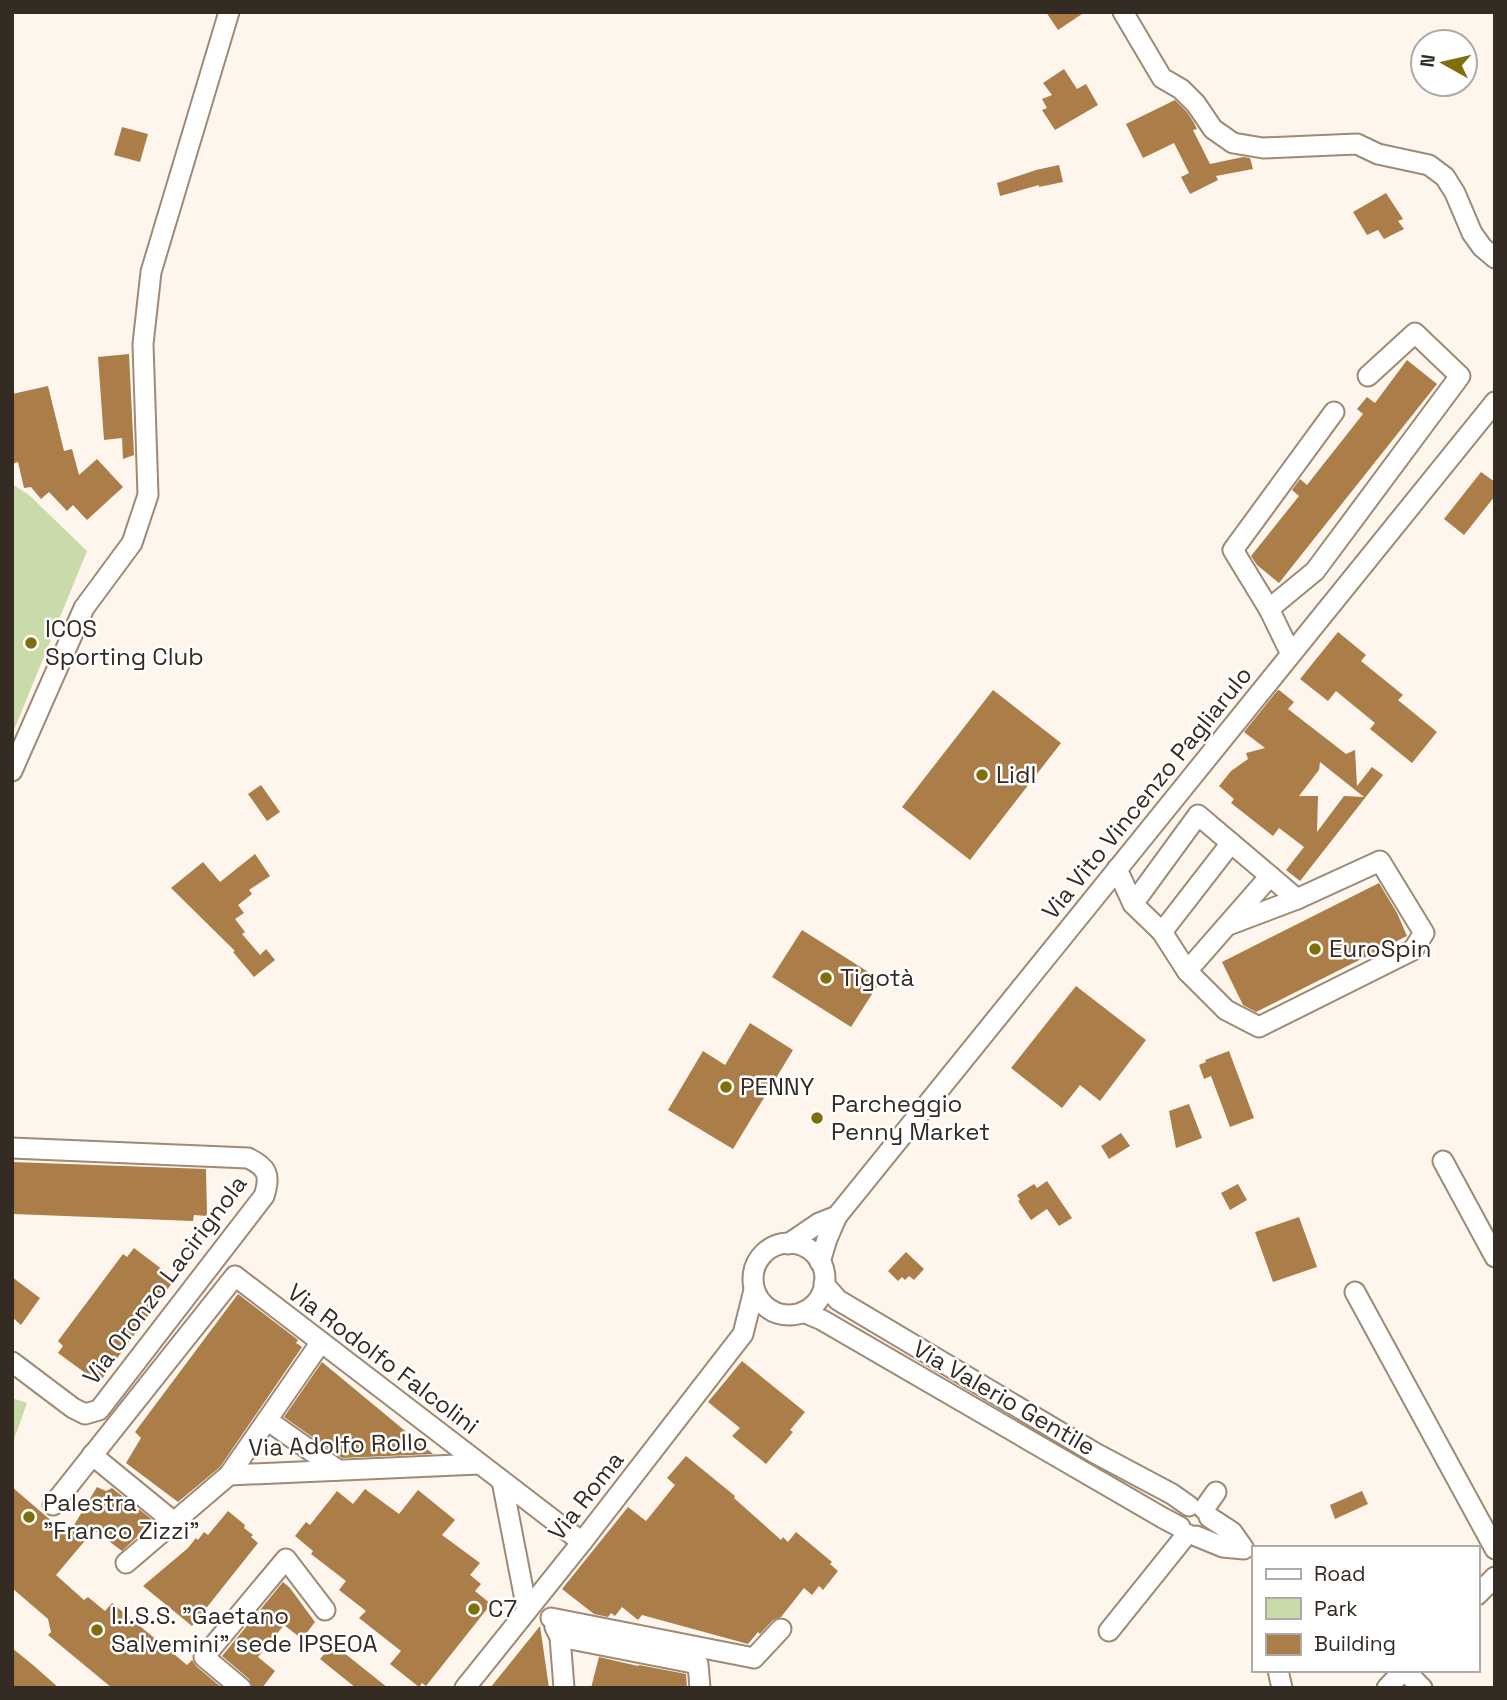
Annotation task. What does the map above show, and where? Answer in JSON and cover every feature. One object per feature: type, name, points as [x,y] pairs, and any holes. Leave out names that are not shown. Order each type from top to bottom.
[{"type":"street","points":[[12,771],[84,608],[132,542],[148,495],[143,344],[151,272],[229,12]]},
{"type":"street","points":[[1123,12],[1162,78],[1181,89],[1196,104],[1213,129],[1233,143],[1262,148],[1357,145],[1378,154],[1429,164],[1444,177],[1455,193],[1472,233],[1482,247],[1495,258]]},
{"type":"street","points":[[1269,609],[1315,571],[1461,376],[1415,333],[1367,376]]},
{"type":"street","name":"Via Vito Vincenzo Pagliarulo","points":[[820,1262],[837,1216],[1495,402]]},
{"type":"street","points":[[1291,654],[1269,609],[1233,550],[1334,412]]},
{"type":"street","points":[[1133,904],[1198,815],[1197,804],[1181,789]]},
{"type":"street","points":[[1198,815],[1297,899]]},
{"type":"street","points":[[1162,932],[1231,843]]},
{"type":"street","points":[[1117,869],[1133,904],[1162,932],[1187,971],[1226,1010],[1259,1027],[1413,950],[1424,933],[1380,860],[1297,899],[1227,926]]},
{"type":"street","points":[[1187,971],[1270,876]]},
{"type":"street","name":"Via Oronzo Lacirignola","points":[[12,1148],[247,1158],[259,1163],[267,1172],[268,1185],[264,1196],[99,1410],[85,1414],[73,1408],[12,1362]]},
{"type":"street","points":[[1443,1161],[1495,1257]]},
{"type":"street","name":"Via Vito Vincenzo Pagliarulo","points":[[788,1244],[819,1223],[837,1216]]},
{"type":"street","points":[[781,1244],[804,1247],[820,1262],[824,1273],[821,1296],[803,1312],[779,1314],[768,1309],[754,1290],[755,1265],[770,1248],[781,1244]]},
{"type":"street","name":"Via Rodolfo Falcolini","points":[[92,1455],[235,1276],[582,1542]]},
{"type":"street","name":"Via Valerio Gentile","points":[[824,1284],[838,1300],[1095,1453],[1201,1511],[1232,1532],[1249,1553]]},
{"type":"street","name":"Via Roma","points":[[743,1334],[754,1290]]},
{"type":"street","points":[[1355,1292],[1495,1549]]},
{"type":"street","name":"Via Valerio Gentile","points":[[803,1312],[834,1327],[1188,1532],[1249,1553]]},
{"type":"street","name":"Via Roma","points":[[465,1688],[743,1334],[779,1314]]},
{"type":"street","points":[[229,1475],[321,1342]]},
{"type":"street","points":[[267,1420],[338,1470]]},
{"type":"street","points":[[53,1505],[92,1455],[174,1522]]},
{"type":"street","name":"Via Adolfo Rollo","points":[[127,1563],[229,1475],[479,1464]]},
{"type":"street","points":[[502,1481],[527,1610]]},
{"type":"street","points":[[1201,1511],[1216,1492]]},
{"type":"street","points":[[1109,1631],[1188,1532],[1205,1531],[1209,1522],[1201,1511],[1185,1509],[1179,1517],[1188,1532]]},
{"type":"street","points":[[241,1688],[204,1657],[286,1559],[325,1610]]},
{"type":"street","points":[[1479,1593],[1495,1577]]},
{"type":"street","points":[[540,1594],[560,1637],[564,1688]]},
{"type":"street","points":[[551,1618],[754,1658],[781,1629]]},
{"type":"street","points":[[560,1637],[698,1664],[700,1688]]},
{"type":"street","points":[[1387,1688],[1402,1672]]},
{"type":"street","points":[[1406,1672],[1422,1688]]},
{"type":"green space","name":"ICOS Sporting Club","points":[[12,484],[29,495],[87,551],[12,735]]},
{"type":"green space","points":[[12,1398],[27,1403],[12,1445]]},
{"type":"building","points":[[1046,12],[1085,12],[1058,30]]},
{"type":"building","points":[[1064,69],[1077,89],[1086,84],[1098,105],[1055,130],[1042,110],[1047,108],[1042,99],[1052,95],[1043,83]]},
{"type":"building","points":[[1175,100],[1194,123],[1197,129],[1193,130],[1210,164],[1243,157],[1250,158],[1253,169],[1216,176],[1218,180],[1190,194],[1181,177],[1189,173],[1174,143],[1143,158],[1126,124]]},
{"type":"building","points":[[122,127],[148,134],[140,162],[114,155]]},
{"type":"building","points":[[1059,165],[1063,182],[1039,185],[1000,196],[997,183]]},
{"type":"building","points":[[1386,193],[1403,219],[1398,221],[1404,229],[1384,239],[1378,230],[1367,235],[1353,212]]},
{"type":"building","points":[[129,354],[134,455],[123,459],[122,438],[104,440],[98,357]]},
{"type":"building","points":[[1407,360],[1437,384],[1279,583],[1257,565],[1251,556],[1299,496],[1292,490],[1300,479],[1307,485],[1363,414],[1357,409],[1367,397],[1375,403]]},
{"type":"building","points":[[48,386],[64,451],[72,449],[79,475],[97,459],[123,487],[87,520],[73,505],[67,511],[49,492],[41,499],[31,487],[24,488],[18,462],[12,464],[12,394]]},
{"type":"building","points":[[1481,472],[1495,482],[1495,496],[1464,535],[1444,519]]},
{"type":"building","points":[[1338,632],[1366,655],[1361,661],[1403,695],[1398,700],[1437,732],[1412,763],[1370,729],[1375,723],[1336,691],[1328,701],[1300,679]]},
{"type":"building","name":"Lidl","points":[[993,690],[1061,743],[970,860],[902,807]]},
{"type":"building","points":[[1277,691],[1294,702],[1288,709],[1346,754],[1355,750],[1357,786],[1372,767],[1383,775],[1300,881],[1286,870],[1304,847],[1279,828],[1273,836],[1231,803],[1234,799],[1219,786],[1231,771],[1248,759],[1246,753],[1265,748],[1244,732]],"holes":[[[1320,762],[1364,797],[1344,796],[1317,832],[1318,796],[1299,796],[1319,770]]]},
{"type":"building","points":[[261,785],[280,812],[267,821],[248,794]]},
{"type":"building","points":[[255,854],[270,876],[249,890],[252,894],[238,905],[244,913],[235,919],[245,932],[242,934],[260,955],[266,949],[275,960],[254,977],[233,952],[235,951],[171,888],[203,862],[220,882]]},
{"type":"building","name":"EuroSpin","points":[[1379,883],[1407,936],[1256,1012],[1243,1005],[1222,962]]},
{"type":"building","name":"Tigotà","points":[[802,930],[881,980],[851,1027],[772,977]]},
{"type":"building","points":[[1076,986],[1146,1040],[1100,1101],[1080,1085],[1062,1108],[1011,1068]]},
{"type":"building","name":"PENNY","points":[[750,1023],[793,1050],[733,1149],[668,1110],[703,1051],[725,1065]]},
{"type":"building","points":[[1229,1051],[1254,1118],[1230,1127],[1211,1076],[1204,1079],[1199,1065]]},
{"type":"building","points":[[1189,1104],[1202,1138],[1176,1148],[1169,1111]]},
{"type":"building","points":[[1121,1133],[1130,1146],[1109,1159],[1101,1146]]},
{"type":"building","points":[[12,1162],[206,1169],[207,1216],[194,1215],[193,1221],[14,1214]]},
{"type":"building","points":[[1047,1181],[1072,1218],[1059,1226],[1047,1209],[1031,1220],[1018,1201],[1020,1200],[1017,1195],[1034,1184],[1037,1188]]},
{"type":"building","points":[[1238,1184],[1247,1200],[1230,1210],[1221,1193]]},
{"type":"building","points":[[1299,1217],[1317,1267],[1273,1282],[1255,1232]]},
{"type":"building","points":[[134,1248],[175,1279],[99,1383],[58,1353],[63,1346],[58,1341],[123,1254],[127,1257]]},
{"type":"building","points":[[906,1252],[924,1269],[914,1280],[909,1276],[898,1281],[888,1271]]},
{"type":"building","points":[[12,1277],[40,1298],[21,1325],[12,1317]]},
{"type":"building","points":[[238,1294],[298,1340],[296,1343],[302,1347],[220,1467],[178,1502],[126,1463],[141,1438],[135,1432]]},
{"type":"building","points":[[742,1361],[805,1412],[790,1430],[793,1432],[766,1464],[732,1436],[740,1428],[708,1402]]},
{"type":"building","points":[[322,1362],[433,1454],[342,1458],[284,1417]]},
{"type":"building","points":[[686,1456],[735,1496],[734,1498],[781,1540],[783,1537],[788,1542],[796,1532],[832,1562],[830,1564],[838,1571],[823,1590],[819,1586],[812,1595],[804,1588],[781,1617],[773,1620],[760,1634],[758,1632],[748,1644],[642,1615],[638,1620],[622,1607],[615,1616],[611,1613],[608,1617],[594,1614],[562,1589],[628,1507],[646,1521],[675,1485],[667,1478]]},
{"type":"building","points":[[12,1487],[68,1535],[97,1487],[106,1491],[112,1488],[154,1521],[122,1551],[94,1530],[56,1575],[84,1600],[88,1597],[105,1611],[112,1603],[187,1665],[192,1660],[222,1688],[112,1688],[48,1635],[51,1632],[48,1619],[12,1588]]},
{"type":"building","points":[[365,1489],[399,1514],[418,1490],[455,1520],[442,1535],[480,1563],[470,1575],[481,1584],[475,1591],[491,1604],[426,1686],[422,1683],[419,1687],[390,1664],[401,1651],[359,1618],[366,1611],[339,1590],[346,1581],[311,1554],[313,1551],[295,1536],[306,1522],[310,1525],[337,1491],[353,1504]]},
{"type":"building","points":[[1362,1491],[1368,1504],[1335,1519],[1330,1505]]},
{"type":"building","points":[[228,1511],[245,1525],[244,1528],[258,1543],[192,1626],[143,1586],[196,1538],[198,1540],[204,1532],[208,1535]]},
{"type":"building","points":[[283,1582],[315,1622],[302,1639],[284,1625],[258,1657],[275,1671],[262,1688],[253,1688],[249,1679],[222,1656]]},
{"type":"building","points":[[540,1626],[549,1688],[490,1688]]},
{"type":"building","points":[[333,1644],[388,1688],[356,1688],[320,1659]]},
{"type":"building","points":[[12,1648],[33,1665],[59,1688],[12,1688]]},
{"type":"building","points":[[599,1657],[686,1674],[687,1688],[591,1688]]},
{"type":"place","name":"ICOS Sporting Club","points":[[31,643]]},
{"type":"place","name":"Lidl","points":[[982,775]]},
{"type":"place","name":"EuroSpin","points":[[1315,949]]},
{"type":"place","name":"Tigotà","points":[[826,978]]},
{"type":"place","name":"PENNY","points":[[726,1087]]},
{"type":"place","name":"Parcheggio Penny Market","points":[[817,1118]]},
{"type":"place","name":"Palestra \"Franco Zizzi\"","points":[[29,1517]]},
{"type":"place","name":"C7","points":[[474,1609]]},
{"type":"place","name":"I.I.S.S. \"Gaetano Salvemini\" sede IPSEOA","points":[[97,1630]]}]
